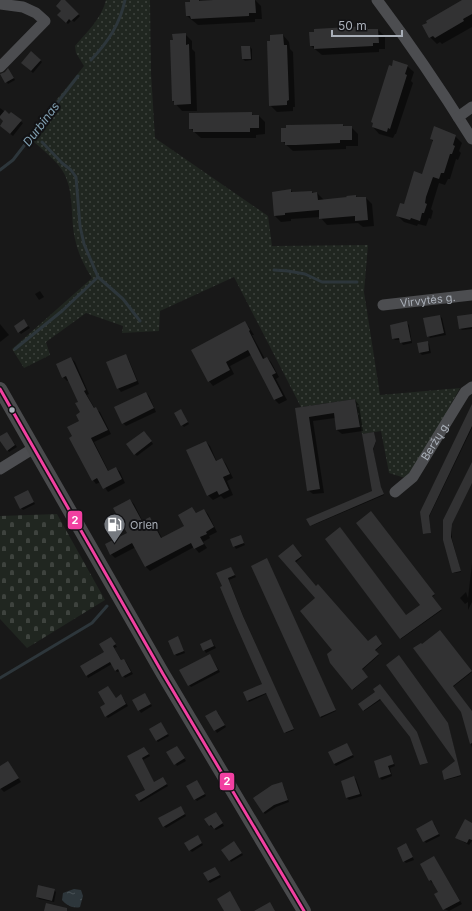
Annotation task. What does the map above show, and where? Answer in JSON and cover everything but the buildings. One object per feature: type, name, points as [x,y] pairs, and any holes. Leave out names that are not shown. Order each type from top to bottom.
[{"type":"main road","points":[[0,389],[163,674],[304,911]]},
{"type":"street","points":[[377,0],[407,40],[472,139]]},
{"type":"street","points":[[0,4],[23,7],[36,13],[45,21],[0,67]]},
{"type":"street","points":[[458,117],[472,108]]},
{"type":"street","name":"Virvytės g.","points":[[383,305],[472,295]]},
{"type":"street","name":"Beržų g.","points":[[395,492],[413,477],[465,392],[472,387]]},
{"type":"street","points":[[0,469],[34,448]]},
{"type":"green space","points":[[106,0],[150,0],[151,73],[155,138],[268,216],[272,246],[368,245],[364,292],[380,395],[460,388],[418,463],[405,478],[389,473],[381,431],[362,434],[355,399],[301,407],[234,277],[160,311],[159,331],[122,333],[123,326],[86,313],[46,342],[50,355],[24,368],[12,349],[92,278],[86,269],[76,244],[71,195],[66,178],[55,161],[27,136],[84,66],[76,53],[75,46],[97,19]]},
{"type":"green space","points":[[57,514],[105,600],[27,648],[0,619],[0,516]]},
{"type":"water","points":[[74,889],[81,890],[83,896],[80,907],[70,906],[62,900],[63,893]]},
{"type":"waterway","name":"Durbinas","points":[[91,60],[103,46],[117,25],[125,0]]},
{"type":"waterway","name":"Durbinas","points":[[0,170],[13,160],[78,76]]},
{"type":"waterway","points":[[42,142],[62,163],[71,170],[76,177],[80,226],[84,244],[98,277],[123,299],[140,321]]},
{"type":"waterway","points":[[274,270],[305,274],[322,282],[357,282]]},
{"type":"waterway","points":[[15,349],[62,311],[98,277]]},
{"type":"waterway","points":[[0,678],[92,623],[107,606]]},
{"type":"transit line","name":"2","points":[[0,389],[163,674],[304,911]]},
{"type":"place","name":"Orlen","points":[[115,544]]}]
